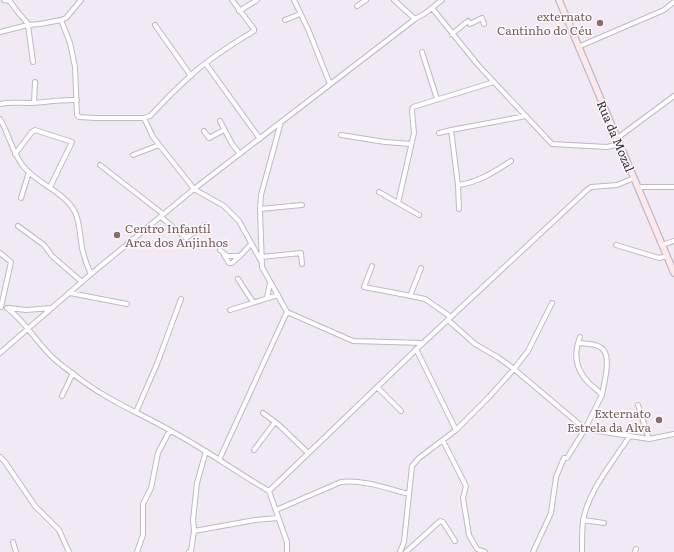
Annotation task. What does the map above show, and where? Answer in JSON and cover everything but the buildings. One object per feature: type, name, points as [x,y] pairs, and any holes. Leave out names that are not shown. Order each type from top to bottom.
[{"type":"main road","name":"Rua da Mozal","points":[[558,0],[662,245],[672,265],[674,273]]},
{"type":"street","points":[[4,0],[9,0],[29,25],[33,62]]},
{"type":"street","points":[[0,32],[29,25],[62,20],[66,18],[81,0]]},
{"type":"street","points":[[62,20],[70,43],[75,67],[77,115],[79,117],[96,118],[144,118],[150,116],[191,76],[206,64],[237,41],[254,31],[232,0]]},
{"type":"street","points":[[239,11],[257,0]]},
{"type":"street","points":[[294,0],[330,84]]},
{"type":"street","points":[[357,6],[366,0]]},
{"type":"street","points":[[394,0],[415,19]]},
{"type":"street","points":[[0,353],[90,274],[194,189],[415,19],[442,0]]},
{"type":"street","points":[[578,47],[664,10],[674,2]]},
{"type":"street","points":[[432,8],[478,65],[552,144],[607,147],[618,141],[674,96]]},
{"type":"street","points":[[285,20],[300,14]]},
{"type":"street","points":[[452,34],[468,20],[470,24],[482,18],[484,24]]},
{"type":"street","points":[[155,26],[191,76]]},
{"type":"street","points":[[422,52],[437,99]]},
{"type":"street","points":[[206,64],[260,139]]},
{"type":"street","points":[[34,102],[35,82]]},
{"type":"street","points":[[398,203],[414,133],[413,107],[494,82]]},
{"type":"street","points":[[0,104],[47,100],[77,100]]},
{"type":"street","points":[[439,133],[526,116]]},
{"type":"street","points":[[144,118],[153,137],[194,189],[224,206],[239,221],[262,263]]},
{"type":"street","points":[[0,119],[15,154],[29,172],[65,200],[75,212],[84,257],[90,274]]},
{"type":"street","points":[[220,120],[232,144],[240,154]]},
{"type":"street","points":[[281,122],[261,195],[260,209],[263,271],[287,312],[353,341],[423,343]]},
{"type":"street","points":[[15,154],[35,130],[72,142],[50,187]]},
{"type":"street","points":[[204,131],[209,138],[224,130]]},
{"type":"street","points":[[451,130],[458,185],[458,209]]},
{"type":"street","points":[[340,135],[385,142],[411,144]]},
{"type":"street","points":[[133,155],[159,145]]},
{"type":"street","points":[[458,185],[491,175],[511,162]]},
{"type":"street","points":[[100,165],[162,215],[186,238],[205,225],[207,227]]},
{"type":"street","points":[[21,198],[29,172]]},
{"type":"street","points":[[269,491],[378,388],[423,343],[587,190],[591,187],[617,185],[634,178]]},
{"type":"street","points":[[638,187],[674,187]]},
{"type":"street","points":[[379,192],[418,215]]},
{"type":"street","points":[[260,209],[302,205]]},
{"type":"street","points":[[18,226],[44,245],[52,256],[82,282]]},
{"type":"street","points":[[662,245],[674,241]]},
{"type":"street","points":[[220,250],[229,263],[232,263],[251,244]]},
{"type":"street","points":[[616,245],[659,258],[667,256]]},
{"type":"street","points":[[0,253],[12,262],[0,307],[26,310],[53,308]]},
{"type":"street","points":[[262,257],[301,253],[302,264]]},
{"type":"street","points":[[223,254],[227,256],[240,256]]},
{"type":"street","points":[[372,266],[364,287],[426,300],[450,319],[475,344],[514,369],[585,430],[649,439],[674,434]]},
{"type":"street","points":[[410,296],[421,268]]},
{"type":"street","points":[[238,279],[253,302]]},
{"type":"street","points":[[267,298],[270,283]]},
{"type":"street","points":[[70,293],[127,304]]},
{"type":"street","points":[[230,310],[278,295]]},
{"type":"street","points":[[136,412],[157,364],[181,299]]},
{"type":"street","points":[[400,552],[404,542],[412,466],[419,458],[456,430],[489,398],[514,369],[528,351],[552,303]]},
{"type":"street","points":[[8,308],[22,321],[27,329],[57,362],[103,395],[170,430],[269,491],[286,542],[287,552]]},
{"type":"street","points":[[219,460],[287,312]]},
{"type":"street","points":[[580,337],[575,355],[578,367],[584,377],[602,395]]},
{"type":"street","points":[[533,552],[551,513],[556,477],[564,458],[567,458],[585,430],[602,395],[607,364],[606,354],[603,349],[598,346],[578,343]]},
{"type":"street","points":[[416,350],[456,430]]},
{"type":"street","points":[[62,396],[73,373]]},
{"type":"street","points":[[378,388],[401,411]]},
{"type":"street","points":[[638,405],[649,439]]},
{"type":"street","points":[[263,413],[275,422],[308,453]]},
{"type":"street","points":[[254,450],[275,422]]},
{"type":"street","points":[[137,552],[143,535],[143,504],[151,488],[158,453],[170,430]]},
{"type":"street","points":[[582,552],[583,520],[587,507],[595,489],[629,437]]},
{"type":"street","points":[[443,441],[466,486],[463,498],[469,535],[476,550],[485,552]]},
{"type":"street","points":[[189,552],[191,551],[194,531],[192,520],[197,483],[206,451]]},
{"type":"street","points":[[0,457],[35,506],[58,530],[69,552]]},
{"type":"street","points":[[276,510],[341,482],[359,482],[409,494]]},
{"type":"street","points":[[194,531],[255,520],[278,518]]},
{"type":"street","points":[[583,520],[604,522]]},
{"type":"street","points":[[406,552],[440,521],[443,522],[455,541]]},
{"type":"street","points":[[13,542],[16,552]]},
{"type":"place","name":"externato Cantinho do Céu","points":[[600,23]]},
{"type":"place","name":"Centro Infantil Arca dos Anjinhos","points":[[117,235]]},
{"type":"place","name":"Externato Estrela da Alva","points":[[659,420]]}]
